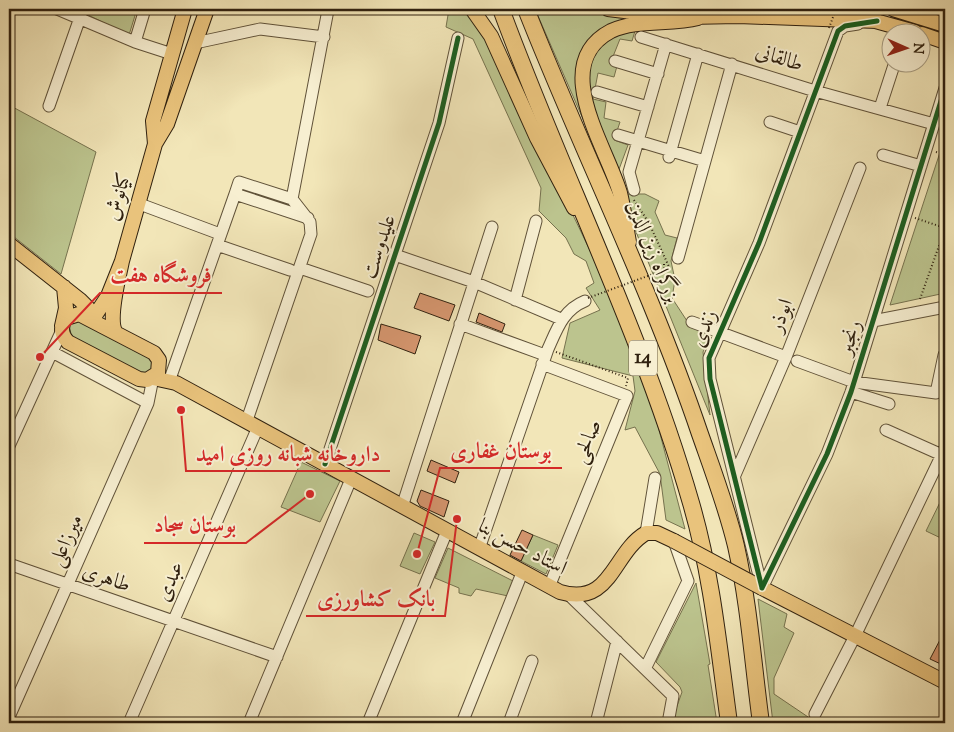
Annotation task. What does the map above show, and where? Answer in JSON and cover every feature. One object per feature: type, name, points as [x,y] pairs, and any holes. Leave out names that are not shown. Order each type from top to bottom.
[{"type":"highway","name":"14","points":[[501,9],[523,69],[610,275],[656,390],[691,504],[708,576],[729,723]]},
{"type":"highway","name":"بزرگراه زین الدین","points":[[526,9],[682,380],[735,546],[744,593],[761,723]]},
{"type":"main road","points":[[155,144],[153,121],[184,9]]},
{"type":"main road","points":[[192,9],[197,13],[207,9]]},
{"type":"main road","points":[[155,144],[167,124],[207,9]]},
{"type":"main road","points":[[472,9],[492,36],[537,138],[610,275]]},
{"type":"main road","points":[[608,9],[656,16],[698,18],[738,16],[877,21]]},
{"type":"main road","points":[[791,9],[839,10],[882,22]]},
{"type":"main road","points":[[893,9],[945,25]]},
{"type":"main road","points":[[634,264],[620,193],[585,104],[582,74],[594,46],[612,31],[624,26],[680,23],[698,18]]},
{"type":"main road","points":[[932,37],[945,42]]},
{"type":"main road","name":"کیانوش","points":[[116,333],[113,329],[113,318],[122,261],[155,144]]},
{"type":"main road","points":[[9,244],[86,306],[91,320]]},
{"type":"main road","name":"کیانوش","points":[[91,320],[108,296],[122,261]]},
{"type":"main road","points":[[64,287],[66,308],[62,328],[68,342],[139,380],[153,378],[174,379]]},
{"type":"main road","points":[[62,328],[66,318],[74,314],[83,315],[154,353],[174,379]]},
{"type":"main road","points":[[153,378],[159,368],[158,358]]},
{"type":"main road","name":"استاد حسن بنا","points":[[174,379],[549,588],[568,594],[584,594],[603,584],[630,548],[646,533]]},
{"type":"main road","points":[[646,533],[658,533],[945,682]]},
{"type":"street","points":[[57,9],[81,14],[135,42],[172,54]]},
{"type":"street","points":[[135,42],[145,9]]},
{"type":"street","points":[[292,200],[324,37],[326,9]]},
{"type":"street","points":[[50,106],[81,14]]},
{"type":"street","name":"زندی","points":[[762,588],[735,475],[725,444],[708,368],[709,358],[761,236],[838,31],[845,26],[877,21]]},
{"type":"street","points":[[195,42],[260,29],[324,37]]},
{"type":"street","name":"طالقانی","points":[[641,37],[815,91],[934,124]]},
{"type":"street","name":"علیدوست","points":[[324,464],[439,123],[458,38]]},
{"type":"street","points":[[634,190],[629,172],[666,44]]},
{"type":"street","points":[[670,154],[698,54]]},
{"type":"street","points":[[614,61],[658,74]]},
{"type":"street","points":[[678,258],[732,64]]},
{"type":"street","points":[[880,108],[893,72]]},
{"type":"street","name":"رنجبر","points":[[762,588],[827,454],[852,387],[945,88]]},
{"type":"street","points":[[597,92],[648,107]]},
{"type":"street","points":[[770,122],[800,132]]},
{"type":"street","points":[[618,135],[670,154],[705,161]]},
{"type":"street","points":[[883,155],[921,166]]},
{"type":"street","name":"ابوذر","points":[[735,475],[792,359],[860,168]]},
{"type":"street","points":[[174,379],[239,182],[292,200],[308,218]]},
{"type":"street","points":[[235,194],[308,218]]},
{"type":"street","points":[[137,203],[219,240],[295,269],[368,291]]},
{"type":"street","name":"عبدی","points":[[129,723],[174,622],[252,424],[295,269],[311,234],[308,218]]},
{"type":"street","points":[[515,300],[536,221]]},
{"type":"street","points":[[402,506],[492,227]]},
{"type":"street","points":[[395,255],[474,282],[561,319]]},
{"type":"street","points":[[479,549],[545,356],[561,319],[576,305],[586,300]]},
{"type":"street","points":[[873,321],[945,307]]},
{"type":"street","points":[[692,322],[792,359],[889,404]]},
{"type":"street","points":[[460,324],[545,356],[623,393]]},
{"type":"street","points":[[9,446],[62,328]]},
{"type":"street","points":[[52,352],[148,403]]},
{"type":"street","points":[[852,387],[936,393],[944,355]]},
{"type":"street","name":"میرزاعلی","points":[[9,717],[148,403],[153,378]]},
{"type":"street","name":"صالحی","points":[[549,588],[627,396],[623,393]]},
{"type":"street","points":[[9,417],[20,422]]},
{"type":"street","points":[[815,714],[855,636],[943,451],[886,430]]},
{"type":"street","points":[[646,533],[655,478]]},
{"type":"street","points":[[249,723],[351,479]]},
{"type":"street","points":[[368,723],[447,532]]},
{"type":"street","points":[[645,669],[688,581],[674,541]]},
{"type":"street","name":"طاهری","points":[[9,564],[277,657]]},
{"type":"street","points":[[462,723],[522,573]]},
{"type":"street","points":[[568,594],[673,696],[668,723]]},
{"type":"street","points":[[596,723],[617,641]]},
{"type":"street","points":[[510,723],[532,661]]},
{"type":"path","points":[[829,28],[839,10]]},
{"type":"path","points":[[586,300],[664,270],[664,264],[670,269],[649,222],[634,201],[634,190]]},
{"type":"path","points":[[906,215],[945,228],[920,299]]},
{"type":"path","points":[[545,356],[628,378],[623,393]]},
{"type":"green space","points":[[90,9],[137,9],[129,35],[88,15]]},
{"type":"green space","points":[[449,9],[467,9],[488,38],[620,313],[653,407],[685,529],[666,520],[660,474],[635,427],[625,430],[635,391],[633,376],[562,358],[570,323],[600,310],[586,288],[594,283],[586,261],[574,254],[566,238],[539,211],[541,188],[473,39],[446,27]]},
{"type":"green space","points":[[535,9],[594,9],[634,16],[616,25],[580,65],[617,197]]},
{"type":"green space","points":[[635,31],[632,41],[620,39],[612,59],[617,66],[614,77],[598,73],[593,99],[606,102],[604,118],[620,122],[614,140],[628,145],[618,172],[590,107],[588,74],[595,53],[602,45],[610,38]]},
{"type":"green space","points":[[9,105],[96,152],[61,274],[9,233]]},
{"type":"green space","points":[[945,137],[945,293],[890,305]]},
{"type":"green space","points":[[625,194],[645,194],[659,201],[655,212],[665,235],[677,238],[671,261],[675,280],[672,298],[689,324],[712,331],[703,352],[710,415],[630,217]]},
{"type":"green space","points":[[79,321],[148,357],[152,361],[152,370],[145,375],[72,337],[69,326],[73,322]]},
{"type":"green space","points":[[301,462],[340,481],[320,522],[281,507]]},
{"type":"green space","points":[[945,492],[945,540],[926,531]]},
{"type":"green space","points":[[414,533],[435,542],[420,574],[400,566]]},
{"type":"green space","points":[[533,535],[558,545],[546,574],[521,561]]},
{"type":"green space","points":[[448,548],[515,582],[508,596],[476,589],[471,596],[459,593],[459,588],[435,578]]},
{"type":"green space","points":[[696,583],[710,664],[708,665],[717,723],[671,723],[682,692],[680,687],[656,662]]},
{"type":"green space","points":[[758,599],[787,614],[784,627],[794,633],[774,678],[774,694],[817,723],[773,723]]},
{"type":"building","points":[[420,293],[455,305],[449,321],[414,308]]},
{"type":"building","points":[[479,313],[505,324],[502,332],[476,322]]},
{"type":"building","points":[[381,324],[421,336],[415,354],[378,340]]},
{"type":"building","points":[[431,460],[459,472],[455,483],[427,471]]},
{"type":"building","points":[[421,490],[449,501],[444,517],[420,506],[417,501]]},
{"type":"building","points":[[522,530],[533,535],[521,561],[510,555]]},
{"type":"building","points":[[942,636],[945,638],[945,666],[930,659]]},
{"type":"cycle path","points":[[762,588],[710,379],[709,358],[759,243],[838,31],[845,26],[877,21]]},
{"type":"cycle path","points":[[325,464],[439,123],[458,38]]},
{"type":"cycle path","points":[[762,588],[827,454],[851,392],[945,88]]},
{"type":"place","name":"فروشگاه هفت","points":[[40,357]]},
{"type":"place","name":"داروخانه شبانه روزی امید","points":[[181,410]]},
{"type":"place","name":"بوستان سجاد","points":[[310,494]]},
{"type":"place","name":"بانک کشاورزی","points":[[457,519]]},
{"type":"place","name":"بوستان غفاری","points":[[417,554]]}]
